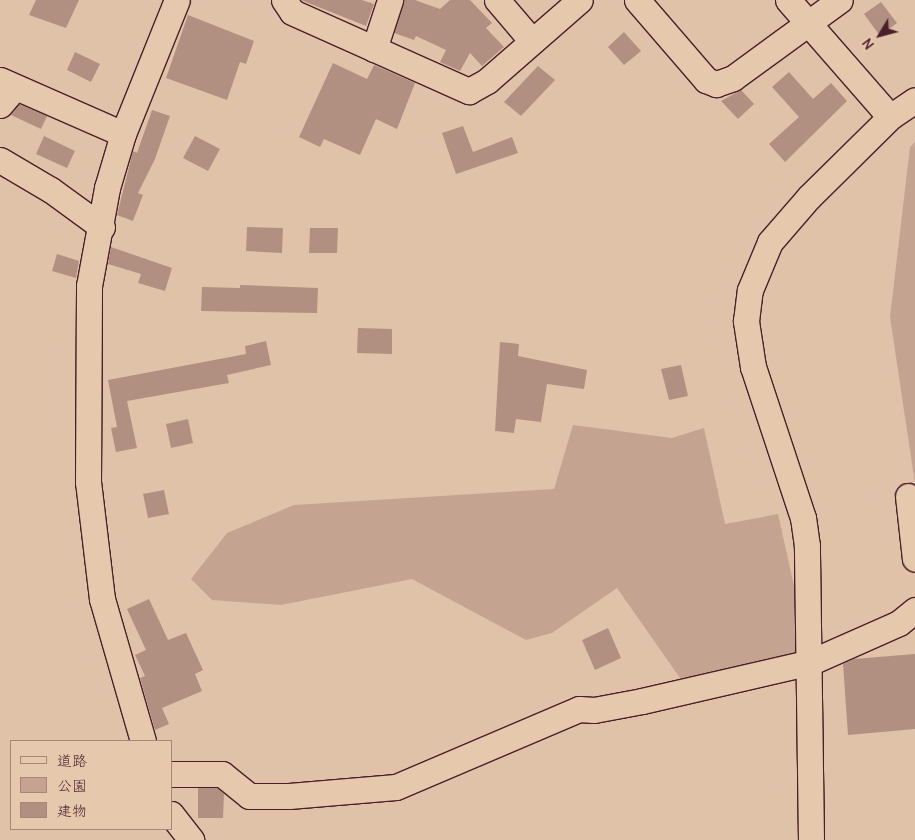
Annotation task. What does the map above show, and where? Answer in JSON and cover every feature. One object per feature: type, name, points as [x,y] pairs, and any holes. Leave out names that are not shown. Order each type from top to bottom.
[{"type":"street","points":[[143,740],[102,599],[88,482],[89,286],[102,227],[107,188],[122,134],[177,0]]},
{"type":"street","points":[[284,0],[292,12],[469,91],[487,81],[580,0]]},
{"type":"street","points":[[374,49],[390,0]]},
{"type":"street","points":[[497,0],[532,41]]},
{"type":"street","points":[[637,0],[706,80],[716,84],[733,78],[840,0]]},
{"type":"street","points":[[788,0],[890,117]]},
{"type":"street","points":[[5,90],[122,134]]},
{"type":"street","points":[[811,840],[810,662],[803,518],[753,367],[746,321],[750,290],[770,242],[809,197],[890,117],[915,100]]},
{"type":"street","points":[[0,160],[51,190],[102,227]]},
{"type":"street","points":[[908,496],[915,559]]},
{"type":"street","points":[[172,774],[222,774],[249,796],[290,796],[396,787],[579,709],[594,710],[642,701],[810,662],[899,623],[915,610]]},
{"type":"street","points":[[172,815],[191,840]]},
{"type":"green space","points":[[915,142],[915,484],[890,317],[910,147]]},
{"type":"green space","points":[[573,425],[672,438],[704,428],[725,524],[778,514],[811,662],[680,678],[617,588],[552,633],[526,640],[412,579],[281,605],[212,600],[191,579],[227,533],[294,505],[554,489]]},
{"type":"building","points":[[36,0],[79,0],[66,28],[29,15]]},
{"type":"building","points":[[301,0],[362,0],[374,4],[366,26]]},
{"type":"building","points":[[404,0],[415,0],[440,9],[450,0],[470,0],[492,23],[486,28],[504,47],[482,66],[470,53],[460,71],[440,62],[446,50],[416,36],[414,40],[394,33]]},
{"type":"building","points":[[881,2],[897,23],[880,36],[864,14]]},
{"type":"building","points":[[188,15],[254,41],[246,64],[240,62],[227,100],[166,78]]},
{"type":"building","points":[[624,32],[641,51],[624,65],[608,47]]},
{"type":"building","points":[[75,52],[100,64],[91,82],[67,70]]},
{"type":"building","points":[[333,63],[367,79],[374,65],[415,83],[397,129],[376,119],[360,155],[324,139],[320,147],[299,137]]},
{"type":"building","points":[[538,66],[555,80],[521,116],[504,102]]},
{"type":"building","points":[[789,72],[813,99],[831,83],[847,101],[785,162],[769,144],[799,117],[772,87]]},
{"type":"building","points":[[741,90],[754,104],[738,119],[721,101]]},
{"type":"building","points":[[19,104],[47,116],[41,129],[11,115]]},
{"type":"building","points":[[152,110],[170,116],[155,159],[138,193],[143,195],[133,221],[117,215],[133,151],[137,153]]},
{"type":"building","points":[[463,126],[473,152],[512,137],[518,153],[456,174],[442,133]]},
{"type":"building","points":[[44,136],[75,151],[67,168],[36,154]]},
{"type":"building","points":[[195,136],[220,149],[208,171],[183,158]]},
{"type":"building","points":[[247,227],[283,228],[282,253],[246,251]]},
{"type":"building","points":[[310,228],[338,228],[337,253],[309,253]]},
{"type":"building","points":[[111,247],[172,268],[165,291],[138,283],[141,274],[108,264]]},
{"type":"building","points":[[57,254],[79,261],[76,278],[52,271]]},
{"type":"building","points":[[240,285],[318,288],[317,313],[201,311],[202,287],[240,288]]},
{"type":"building","points":[[358,328],[392,329],[392,354],[357,353]]},
{"type":"building","points":[[266,341],[271,365],[227,375],[229,383],[127,401],[137,448],[116,452],[111,428],[117,427],[108,380],[246,354],[245,346]]},
{"type":"building","points":[[500,342],[519,344],[518,356],[587,370],[584,389],[547,384],[541,422],[516,419],[514,433],[495,431]]},
{"type":"building","points":[[681,365],[688,396],[669,400],[661,369]]},
{"type":"building","points":[[188,419],[193,443],[171,448],[166,424]]},
{"type":"building","points":[[164,490],[169,514],[148,518],[143,494]]},
{"type":"building","points":[[149,599],[168,640],[186,633],[203,670],[195,674],[202,691],[162,708],[169,724],[155,730],[140,678],[145,676],[135,655],[146,650],[127,609]]},
{"type":"building","points":[[608,628],[621,658],[595,670],[582,640]]},
{"type":"building","points":[[915,654],[915,729],[848,735],[843,664],[854,659]]},
{"type":"building","points":[[198,788],[217,788],[224,794],[223,818],[198,818]]}]
